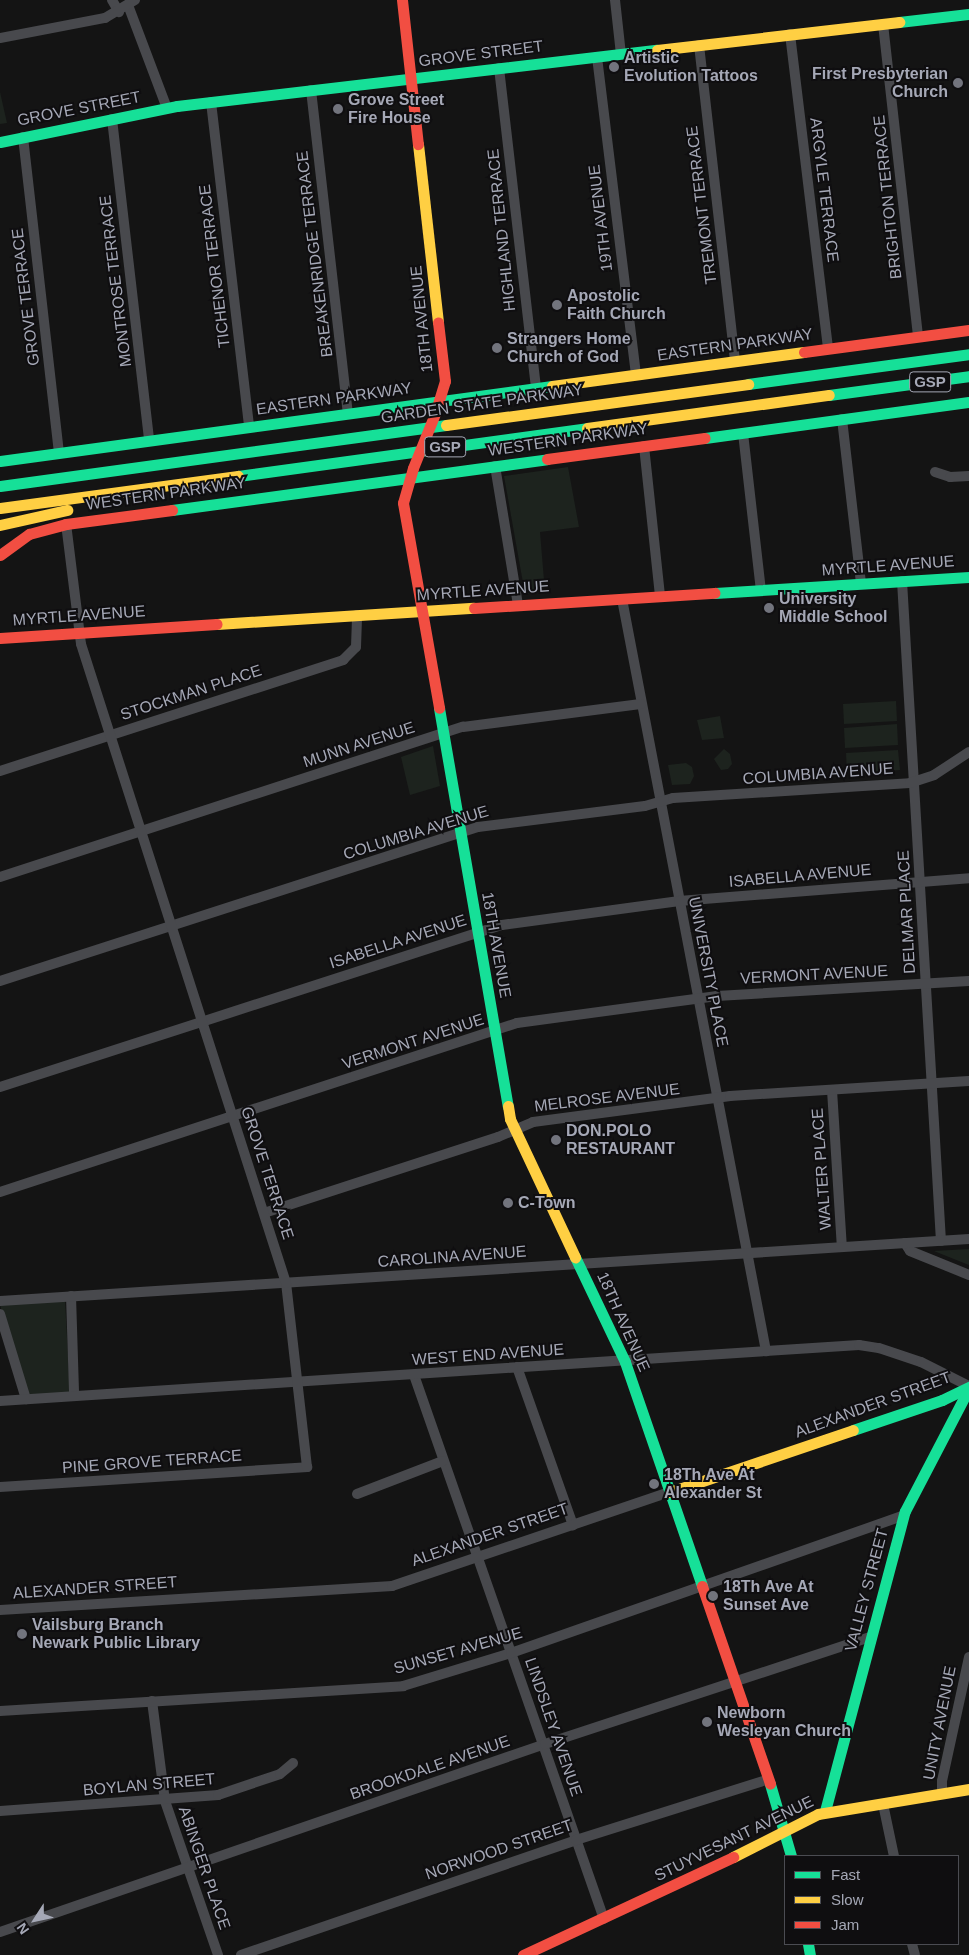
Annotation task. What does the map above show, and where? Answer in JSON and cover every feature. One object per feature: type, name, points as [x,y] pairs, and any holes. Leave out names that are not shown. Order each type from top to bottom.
[{"type":"main road","name":"18TH AVENUE","points":[[402,0],[445,381],[438,406],[412,473],[403,503],[494,1031],[514,1129],[625,1362],[769,1778],[786,1830],[791,1855]]},
{"type":"main road","name":"GROVE STREET","points":[[0,142],[167,108],[211,102],[969,14]]},
{"type":"main road","name":"EASTERN PARKWAY","points":[[0,460],[348,414],[438,406],[536,388],[969,330]]},
{"type":"main road","name":"GARDEN STATE PARKWAY","points":[[0,486],[969,353]]},
{"type":"main road","name":"GSP","points":[[0,508],[969,376]]},
{"type":"main road","name":"WESTERN PARKWAY","points":[[0,555],[29,534],[66,524],[412,473],[495,466],[969,402]]},
{"type":"main road","points":[[0,476],[135,467]]},
{"type":"main road","points":[[0,525],[217,478]]},
{"type":"main road","name":"MYRTLE AVENUE","points":[[0,638],[969,577]]},
{"type":"main road","name":"ALEXANDER STREET","points":[[670,1492],[942,1400],[969,1387]]},
{"type":"main road","name":"VALLEY STREET","points":[[825,1811],[903,1516],[969,1387]]},
{"type":"main road","name":"STUYVESANT AVENUE","points":[[523,1955],[675,1887],[825,1811],[883,1804],[969,1789]]},
{"type":"street","points":[[112,0],[119,12]]},
{"type":"street","points":[[615,0],[621,54]]},
{"type":"street","points":[[0,38],[105,18],[119,12],[132,2],[167,108]]},
{"type":"street","name":"BRIGHTON TERRACE","points":[[883,24],[918,337]]},
{"type":"street","name":"ARGYLE TERRACE","points":[[790,34],[828,349]]},
{"type":"street","name":"TREMONT TERRACE","points":[[699,45],[735,362]]},
{"type":"street","name":"19TH AVENUE","points":[[597,57],[636,375]]},
{"type":"street","name":"HIGHLAND TERRACE","points":[[499,68],[536,388]]},
{"type":"street","name":"BREAKENRIDGE TERRACE","points":[[310,90],[348,414]]},
{"type":"street","name":"TICHENOR TERRACE","points":[[211,102],[249,427]]},
{"type":"street","name":"MONTROSE TERRACE","points":[[112,119],[149,440]]},
{"type":"street","name":"GROVE TERRACE","points":[[22,137],[59,452]]},
{"type":"street","points":[[842,419],[861,584]]},
{"type":"street","points":[[743,433],[761,590]]},
{"type":"street","points":[[644,446],[660,596]]},
{"type":"street","points":[[495,466],[518,605]]},
{"type":"street","points":[[935,472],[950,477],[969,476]]},
{"type":"street","name":"GROVE TERRACE","points":[[66,524],[79,632],[286,1283],[300,1382],[307,1467]]},
{"type":"street","name":"DELMAR PLACE","points":[[902,581],[941,1241]]},
{"type":"street","name":"UNIVERSITY PLACE","points":[[622,598],[766,1351]]},
{"type":"street","name":"STOCKMAN PLACE","points":[[0,771],[343,660],[356,647],[357,615]]},
{"type":"street","name":"MUNN AVENUE","points":[[0,877],[468,726],[641,704]]},
{"type":"street","name":"COLUMBIA AVENUE","points":[[0,981],[482,826],[660,801],[914,782],[940,772],[969,752]]},
{"type":"street","name":"ISABELLA AVENUE","points":[[0,1087],[511,923],[679,901],[969,878]]},
{"type":"street","name":"VERMONT AVENUE","points":[[0,1192],[517,1023],[698,1000],[969,980]]},
{"type":"street","name":"MELROSE AVENUE","points":[[264,1213],[533,1122],[717,1098],[969,1081]]},
{"type":"street","name":"WALTER PLACE","points":[[832,1090],[842,1247]]},
{"type":"street","name":"CAROLINA AVENUE","points":[[0,1301],[969,1239]]},
{"type":"street","points":[[905,1243],[910,1251],[969,1275]]},
{"type":"street","points":[[71,1296],[74,1394]]},
{"type":"street","points":[[0,1314],[26,1399]]},
{"type":"street","name":"WEST END AVENUE","points":[[0,1401],[74,1394],[625,1362],[859,1345],[879,1348],[921,1362],[969,1387]]},
{"type":"street","points":[[518,1367],[572,1525]]},
{"type":"street","name":"LINDSLEY AVENUE","points":[[414,1375],[604,1919]]},
{"type":"street","points":[[357,1494],[443,1460]]},
{"type":"street","name":"PINE GROVE TERRACE","points":[[0,1487],[307,1467]]},
{"type":"street","name":"ALEXANDER STREET","points":[[0,1610],[392,1586],[670,1492]]},
{"type":"street","name":"SUNSET AVENUE","points":[[0,1711],[402,1686],[511,1654],[702,1585],[903,1516]]},
{"type":"street","name":"BROOKDALE AVENUE","points":[[0,1932],[543,1745],[735,1680],[871,1637]]},
{"type":"street","name":"UNITY AVENUE","points":[[942,1794],[942,1781],[969,1657]]},
{"type":"street","name":"ABINGER PLACE","points":[[152,1701],[165,1801],[218,1955]]},
{"type":"street","name":"BOYLAN STREET","points":[[0,1811],[165,1801],[233,1792],[280,1774],[293,1764]]},
{"type":"street","name":"NORWOOD STREET","points":[[241,1955],[576,1840],[769,1778]]},
{"type":"street","points":[[883,1804],[894,1855]]},
{"type":"shaded area","points":[[0,92],[7,123],[0,124]]},
{"type":"shaded area","points":[[568,467],[579,527],[540,532],[545,592],[525,594],[504,476]]},
{"type":"shaded area","points":[[896,701],[897,721],[844,724],[843,704]]},
{"type":"shaded area","points":[[720,716],[724,738],[702,740],[697,720]]},
{"type":"shaded area","points":[[897,724],[898,745],[845,748],[844,728]]},
{"type":"shaded area","points":[[433,746],[440,786],[410,795],[401,757]]},
{"type":"shaded area","points":[[724,749],[730,754],[732,764],[728,769],[721,770],[714,759]]},
{"type":"shaded area","points":[[898,750],[900,770],[847,773],[846,753]]},
{"type":"shaded area","points":[[686,763],[692,767],[694,776],[690,784],[672,785],[668,765]]},
{"type":"shaded area","points":[[969,1249],[969,1265],[934,1251]]},
{"type":"shaded area","points":[[65,1300],[70,1394],[28,1396],[0,1305]]},
{"type":"traffic: fast","points":[[899,22],[969,14]]},
{"type":"traffic: fast","points":[[0,142],[177,106],[657,50]]},
{"type":"traffic: fast","points":[[748,384],[969,354]]},
{"type":"traffic: fast","points":[[829,395],[969,376]]},
{"type":"traffic: fast","points":[[0,461],[552,386]]},
{"type":"traffic: fast","points":[[705,438],[969,402]]},
{"type":"traffic: fast","points":[[0,486],[446,425]]},
{"type":"traffic: fast","points":[[238,476],[587,428]]},
{"type":"traffic: fast","points":[[172,510],[547,459]]},
{"type":"traffic: fast","points":[[715,593],[969,577]]},
{"type":"traffic: fast","points":[[439,708],[508,1106]]},
{"type":"traffic: fast","points":[[575,1257],[625,1362],[702,1586]]},
{"type":"traffic: fast","points":[[853,1430],[942,1400],[969,1387]]},
{"type":"traffic: fast","points":[[825,1811],[905,1511],[969,1388]]},
{"type":"traffic: fast","points":[[770,1784],[791,1855]]},
{"type":"traffic: fast","points":[[808,1945],[810,1955]]},
{"type":"traffic: slow","points":[[657,50],[899,22]]},
{"type":"traffic: slow","points":[[418,144],[438,322]]},
{"type":"traffic: slow","points":[[552,386],[804,352]]},
{"type":"traffic: slow","points":[[446,425],[748,384]]},
{"type":"traffic: slow","points":[[587,428],[829,395]]},
{"type":"traffic: slow","points":[[0,508],[238,476]]},
{"type":"traffic: slow","points":[[0,525],[67,510]]},
{"type":"traffic: slow","points":[[217,624],[474,608]]},
{"type":"traffic: slow","points":[[508,1106],[510,1119],[575,1257]]},
{"type":"traffic: slow","points":[[670,1492],[853,1430]]},
{"type":"traffic: slow","points":[[733,1857],[818,1814],[969,1789]]},
{"type":"traffic: jam","points":[[402,0],[418,144]]},
{"type":"traffic: jam","points":[[437,407],[445,381],[438,322]]},
{"type":"traffic: jam","points":[[804,352],[969,330]]},
{"type":"traffic: jam","points":[[413,468],[436,411]]},
{"type":"traffic: jam","points":[[547,459],[705,438]]},
{"type":"traffic: jam","points":[[413,468],[403,503],[439,708]]},
{"type":"traffic: jam","points":[[0,555],[29,534],[66,524],[172,510]]},
{"type":"traffic: jam","points":[[474,608],[715,593]]},
{"type":"traffic: jam","points":[[0,638],[217,624]]},
{"type":"traffic: jam","points":[[702,1586],[770,1784]]},
{"type":"traffic: jam","points":[[523,1955],[733,1857]]},
{"type":"place","name":"Artistic Evolution Tattoos","points":[[614,67]]},
{"type":"place","name":"First Presbyterian Church","points":[[958,83]]},
{"type":"place","name":"Grove Street Fire House","points":[[338,109]]},
{"type":"place","name":"Apostolic Faith Church","points":[[557,305]]},
{"type":"place","name":"Strangers Home Church of God","points":[[497,348]]},
{"type":"place","name":"University Middle School","points":[[769,608]]},
{"type":"place","name":"DON.POLO RESTAURANT","points":[[556,1140]]},
{"type":"place","name":"C-Town","points":[[508,1203]]},
{"type":"place","name":"18Th Ave At Alexander St","points":[[654,1484]]},
{"type":"place","name":"18Th Ave At Sunset Ave","points":[[713,1596]]},
{"type":"place","name":"Vailsburg Branch Newark Public Library","points":[[22,1634]]},
{"type":"place","name":"Newborn Wesleyan Church","points":[[707,1722]]}]
